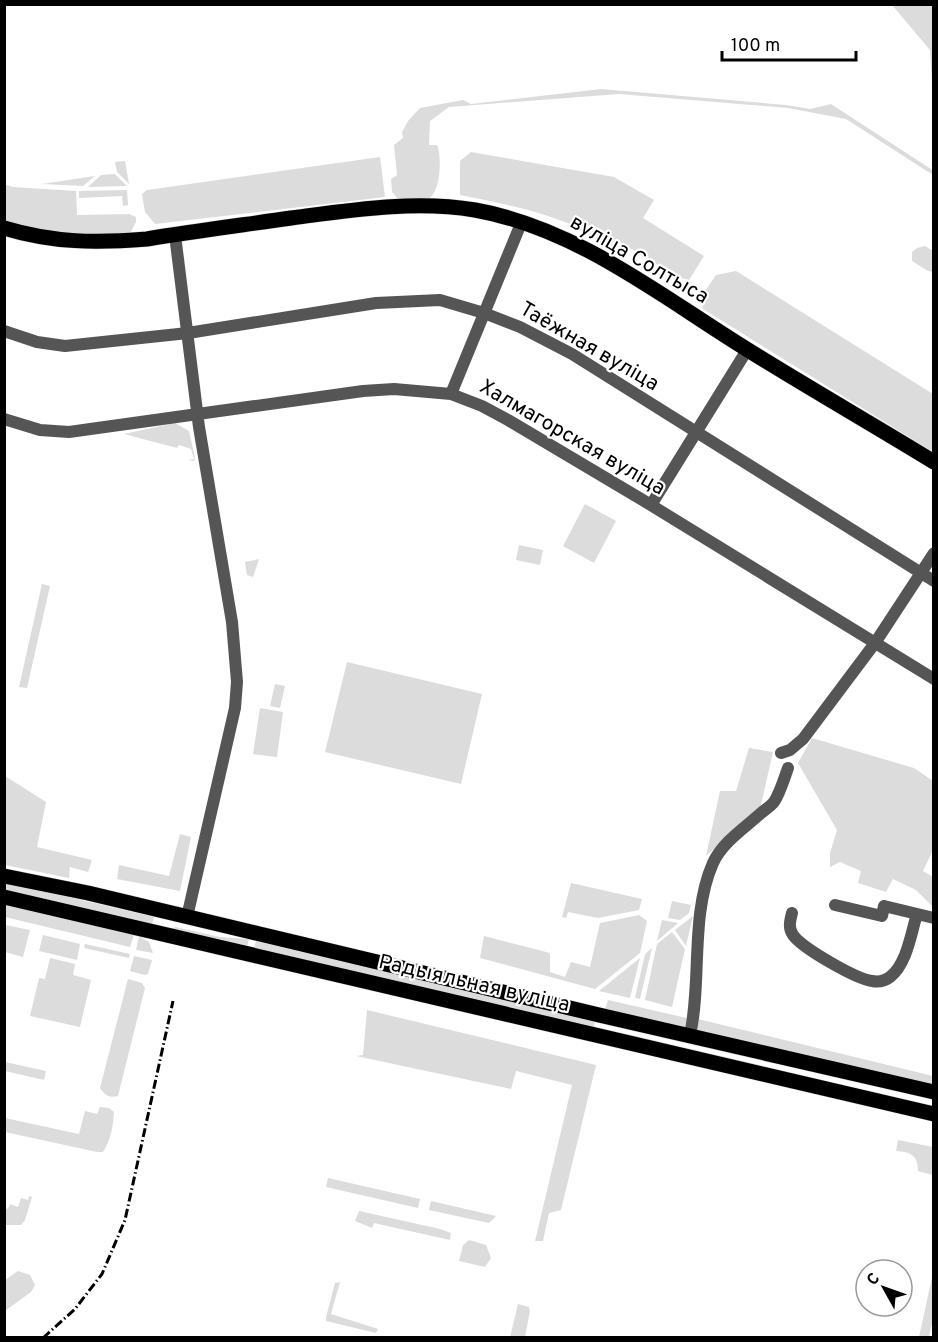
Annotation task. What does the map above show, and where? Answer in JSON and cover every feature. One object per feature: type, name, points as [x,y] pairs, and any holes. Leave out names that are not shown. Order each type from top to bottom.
[{"type":"main road","name":"вуліца Солтыса","points":[[4,228],[51,240],[116,241],[390,206],[475,210],[522,221],[566,239],[605,261],[933,462]]},
{"type":"main road","name":"Радыяльная вуліца","points":[[4,876],[88,893],[933,1092]]},
{"type":"main road","name":"Радыяльная вуліца","points":[[4,897],[933,1114]]},
{"type":"main road","points":[[811,1086],[815,1065]]},
{"type":"street","points":[[451,394],[522,221]]},
{"type":"street","points":[[175,235],[197,415],[232,622],[237,682],[236,708],[187,917]]},
{"type":"street","name":"Таёжная вуліца","points":[[4,331],[37,342],[65,346],[188,333],[376,303],[440,300],[520,327],[572,354],[933,581]]},
{"type":"street","points":[[651,505],[747,350]]},
{"type":"street","name":"Халмагорская вуліца","points":[[4,419],[40,430],[69,432],[363,391],[394,390],[451,394],[508,420],[651,505],[933,679]]},
{"type":"street","points":[[781,753],[789,750],[802,739],[875,644],[933,553]]},
{"type":"street","points":[[690,1035],[694,1017],[696,954],[705,889],[710,871],[718,854],[727,843],[774,802],[788,768]]},
{"type":"street","points":[[835,905],[882,916],[885,906],[933,918]]},
{"type":"street","points":[[792,913],[790,928],[793,936],[803,945],[841,969],[871,981],[880,982],[889,978],[896,971],[903,958],[917,914]]},
{"type":"shaded area","points":[[892,5],[933,5],[933,101],[930,50]]},
{"type":"shaded area","points":[[601,89],[810,109],[831,104],[934,171],[933,175],[846,119],[788,108],[619,94],[449,107],[430,121],[429,145],[437,145],[440,157],[438,182],[432,195],[422,200],[399,200],[392,192],[391,179],[397,175],[394,145],[403,138],[402,132],[408,121],[420,108],[463,100],[471,104]]},
{"type":"shaded area","points":[[471,152],[614,177],[654,200],[643,218],[704,256],[689,280],[677,277],[620,242],[615,249],[579,228],[550,217],[505,204],[460,195],[460,161]]},
{"type":"shaded area","points":[[380,157],[385,197],[155,224],[145,212],[142,194],[147,190]]},
{"type":"shaded area","points":[[125,161],[129,184],[117,172],[115,162]]},
{"type":"shaded area","points":[[115,174],[127,186],[88,187],[101,175]]},
{"type":"shaded area","points":[[95,176],[83,186],[42,184]]},
{"type":"shaded area","points":[[4,184],[13,187],[76,191],[77,215],[129,214],[136,217],[136,222],[131,232],[83,236],[5,221]]},
{"type":"shaded area","points":[[127,190],[128,205],[123,206],[122,196],[79,198],[79,191]]},
{"type":"shaded area","points":[[925,246],[933,251],[933,272],[912,261],[912,252]]},
{"type":"shaded area","points":[[736,271],[933,394],[933,452],[703,309],[701,297],[716,275]]},
{"type":"shaded area","points":[[175,423],[189,431],[195,458],[194,461],[188,460],[194,459],[191,449],[179,445],[177,448],[124,434]]},
{"type":"shaded area","points":[[585,504],[616,521],[594,563],[563,546]]},
{"type":"shaded area","points":[[519,545],[543,550],[540,565],[516,560]]},
{"type":"shaded area","points":[[259,559],[253,577],[247,575],[245,562]]},
{"type":"shaded area","points":[[42,584],[50,586],[27,688],[19,687]]},
{"type":"shaded area","points":[[347,662],[482,694],[461,784],[325,752]]},
{"type":"shaded area","points":[[275,684],[285,686],[280,708],[270,706]]},
{"type":"shaded area","points":[[260,708],[283,712],[277,757],[253,754]]},
{"type":"shaded area","points":[[812,738],[914,768],[933,781],[933,850],[923,871],[933,877],[933,907],[916,890],[893,879],[886,892],[858,883],[861,871],[840,862],[830,867],[830,853],[837,830],[798,763]]},
{"type":"shaded area","points":[[749,748],[773,752],[760,809],[706,856],[720,791],[736,791]]},
{"type":"shaded area","points":[[5,776],[46,802],[37,847],[92,860],[88,872],[70,867],[69,878],[5,865]]},
{"type":"shaded area","points":[[180,834],[191,837],[180,891],[117,879],[119,865],[169,876]]},
{"type":"shaded area","points":[[5,882],[154,917],[152,925],[5,890]]},
{"type":"shaded area","points":[[571,883],[642,899],[639,910],[598,918],[568,912],[566,918],[562,917]]},
{"type":"shaded area","points":[[672,901],[691,905],[689,913],[680,920],[668,918]]},
{"type":"shaded area","points":[[5,905],[134,935],[130,947],[5,917]]},
{"type":"shaded area","points":[[639,915],[647,921],[640,953],[595,989],[480,958],[484,936],[550,953],[550,972],[565,977],[571,962],[590,967],[600,923]]},
{"type":"shaded area","points":[[693,916],[686,946],[675,930]]},
{"type":"shaded area","points":[[662,920],[678,923],[657,941]]},
{"type":"shaded area","points":[[5,925],[30,930],[23,957],[5,952]]},
{"type":"shaded area","points":[[175,927],[220,937],[249,939],[247,947],[172,929]]},
{"type":"shaded area","points":[[672,932],[685,949],[672,1007],[645,1000],[657,944]]},
{"type":"shaded area","points":[[43,935],[80,944],[77,960],[39,951]]},
{"type":"shaded area","points":[[139,936],[149,942],[153,953],[136,950]]},
{"type":"shaded area","points":[[256,941],[595,1022],[593,1029],[254,949]]},
{"type":"shaded area","points":[[85,944],[130,954],[129,958],[84,948]]},
{"type":"shaded area","points":[[652,948],[640,999],[635,998],[645,954]]},
{"type":"shaded area","points":[[134,956],[152,960],[148,974],[130,971]]},
{"type":"shaded area","points":[[50,958],[75,964],[73,975],[91,980],[80,1027],[30,1016],[39,978],[45,979]]},
{"type":"shaded area","points":[[640,958],[630,998],[599,991]]},
{"type":"shaded area","points":[[128,979],[142,983],[145,988],[118,1096],[110,1096],[100,1088]]},
{"type":"shaded area","points":[[608,1000],[691,1019],[688,1026],[682,1028],[605,1009]]},
{"type":"shaded area","points":[[367,1010],[596,1065],[561,1210],[549,1213],[543,1241],[535,1241],[572,1085],[516,1071],[511,1089],[356,1056],[363,1055]]},
{"type":"shaded area","points":[[698,1019],[933,1076],[933,1084],[697,1030]]},
{"type":"shaded area","points":[[5,1062],[46,1071],[44,1080],[5,1071]]},
{"type":"shaded area","points":[[100,1107],[109,1108],[114,1112],[111,1133],[103,1152],[5,1132],[5,1118],[79,1134],[85,1111],[97,1114]]},
{"type":"shaded area","points":[[898,1140],[933,1147],[933,1175],[918,1171],[917,1161],[913,1155],[896,1151]]},
{"type":"shaded area","points":[[328,1178],[420,1199],[418,1208],[326,1187]]},
{"type":"shaded area","points":[[29,1196],[32,1197],[25,1220],[21,1225],[5,1225],[5,1208],[8,1209],[10,1204],[18,1207],[21,1198],[28,1200]]},
{"type":"shaded area","points":[[431,1201],[496,1216],[489,1223],[429,1210]]},
{"type":"shaded area","points":[[359,1211],[440,1229],[451,1233],[450,1240],[374,1223],[372,1228],[355,1221]]},
{"type":"shaded area","points":[[469,1240],[486,1245],[491,1258],[485,1267],[459,1261],[463,1245]]},
{"type":"shaded area","points":[[18,1271],[30,1275],[35,1285],[31,1292],[5,1311],[5,1280]]},
{"type":"shaded area","points":[[933,1273],[933,1319],[929,1337],[919,1337]]},
{"type":"shaded area","points":[[340,1282],[331,1314],[378,1329],[376,1333],[326,1321],[335,1283]]},
{"type":"shaded area","points":[[518,1304],[529,1307],[530,1311],[525,1337],[510,1337]]},
{"type":"railway","points":[[43,1338],[75,1309],[102,1274],[125,1220],[173,1001]]}]
